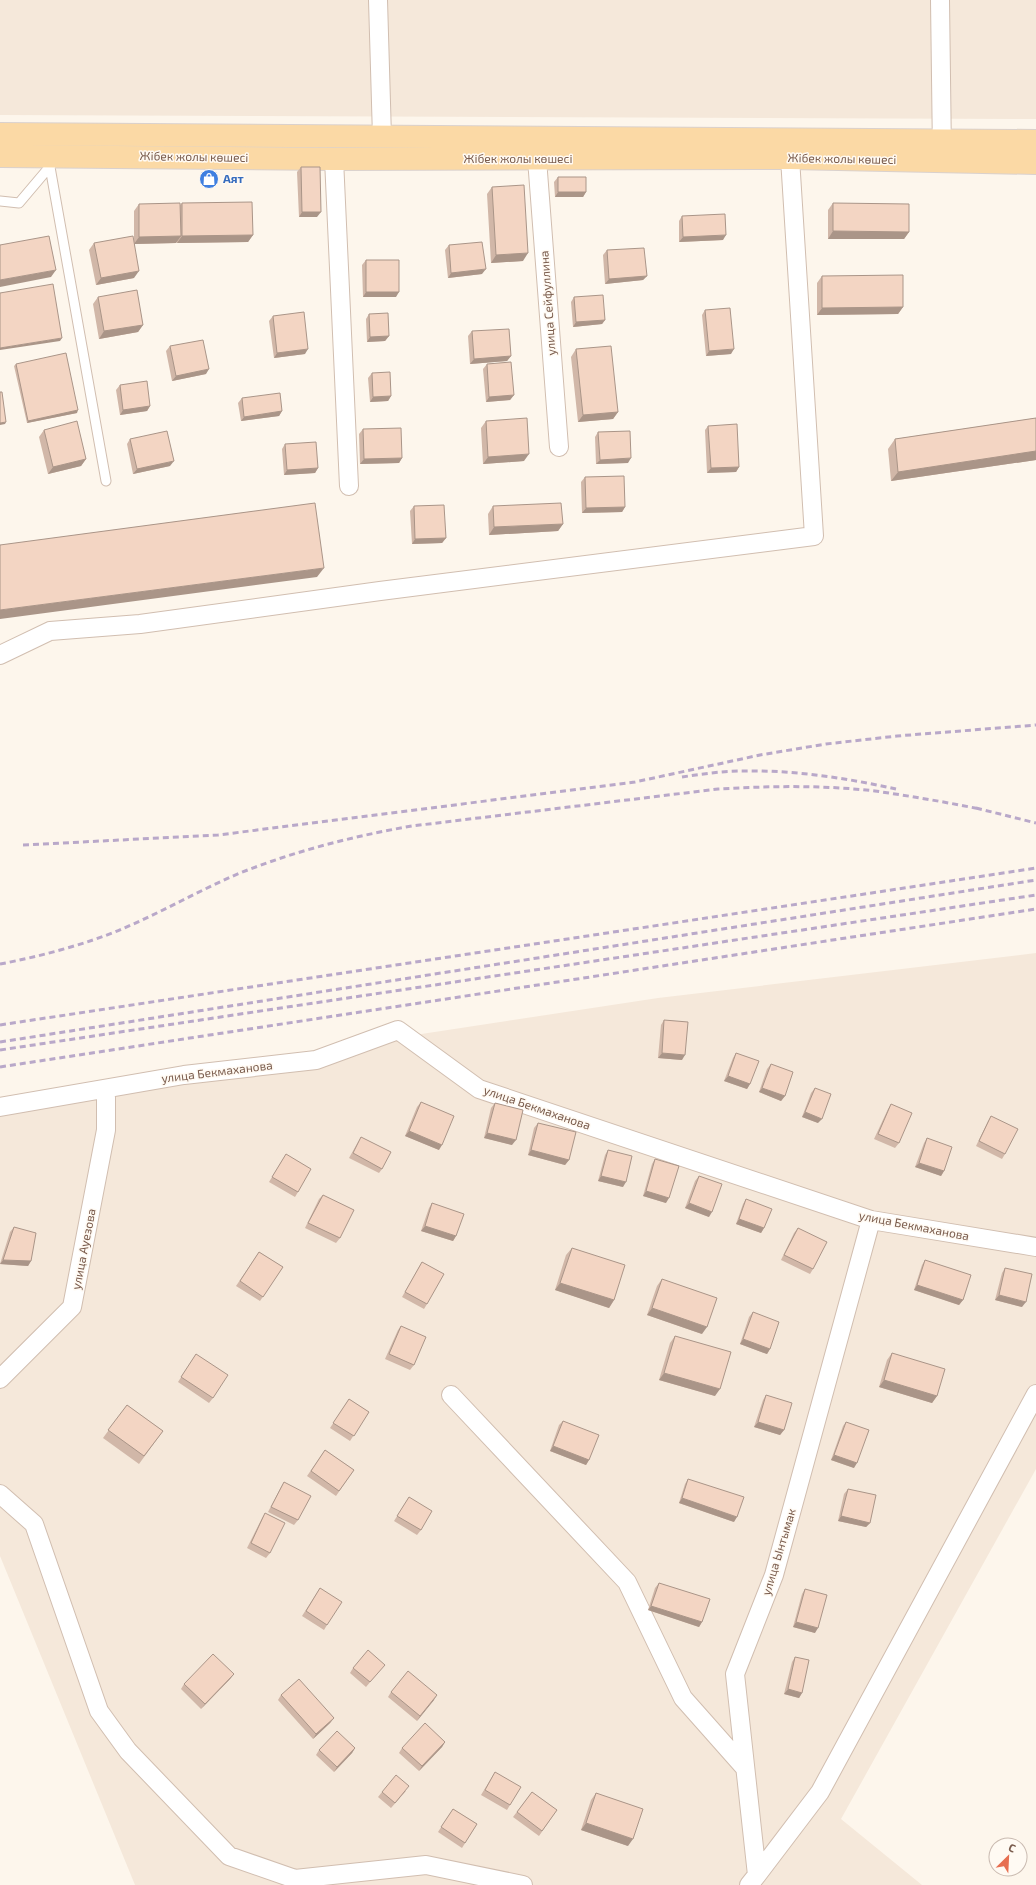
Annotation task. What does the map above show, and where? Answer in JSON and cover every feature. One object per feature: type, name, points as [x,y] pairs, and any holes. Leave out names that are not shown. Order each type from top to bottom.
[{"type":"main road","name":"Жібек жолы көшесі","points":[[0,134],[382,137],[942,151],[1036,163]]},
{"type":"main road","name":"Жібек жолы көшесі","points":[[0,156],[56,161],[790,158],[942,151],[1036,141]]},
{"type":"street","points":[[378,0],[382,137]]},
{"type":"street","points":[[940,0],[942,151]]},
{"type":"street","name":"улица Сейфуллина","points":[[537,158],[559,447]]},
{"type":"street","points":[[0,655],[50,631],[140,624],[380,591],[814,536],[790,158]]},
{"type":"street","points":[[334,159],[349,486]]},
{"type":"street","name":"улица Бекмаханова","points":[[0,1107],[184,1075],[316,1060],[398,1030],[479,1089],[871,1220],[1036,1248]]},
{"type":"street","name":"улица Ауезова","points":[[0,1379],[72,1307],[106,1130],[106,1089]]},
{"type":"street","name":"улица Ынтымак","points":[[753,1880],[745,1768],[735,1674],[774,1576],[871,1220]]},
{"type":"street","points":[[753,1880],[820,1792],[1036,1394]]},
{"type":"street","points":[[451,1395],[627,1582],[683,1698],[745,1768]]},
{"type":"street","points":[[0,1494],[34,1524],[99,1711],[128,1751],[229,1856],[295,1879],[426,1865],[523,1885]]},
{"type":"lane","points":[[0,201],[19,203],[56,161]]},
{"type":"lane","points":[[56,161],[106,481]]},
{"type":"shaded area","points":[[0,0],[1036,0],[1036,119],[0,115]]},
{"type":"shaded area","points":[[1036,953],[1036,1469],[841,1819],[922,1885],[135,1885],[0,1556],[0,1098],[658,998]]},
{"type":"building","points":[[301,167],[320,167],[321,212],[302,212]]},
{"type":"building","points":[[558,177],[586,177],[586,192],[558,192]]},
{"type":"building","points":[[524,185],[528,253],[496,255],[492,187]]},
{"type":"building","points":[[252,202],[253,235],[182,236],[182,203]]},
{"type":"building","points":[[180,203],[181,236],[139,237],[139,204]]},
{"type":"building","points":[[833,203],[909,204],[909,232],[833,231]]},
{"type":"building","points":[[725,214],[726,235],[683,237],[682,216]]},
{"type":"building","points":[[49,236],[56,270],[0,280],[0,245]]},
{"type":"building","points":[[133,236],[139,271],[101,278],[94,243]]},
{"type":"building","points":[[482,242],[486,269],[451,273],[449,245]]},
{"type":"building","points":[[644,248],[647,276],[609,279],[607,250]]},
{"type":"building","points":[[366,260],[399,260],[399,292],[366,292]]},
{"type":"building","points":[[903,275],[903,307],[822,308],[822,276]]},
{"type":"building","points":[[53,284],[62,338],[0,348],[0,293]]},
{"type":"building","points":[[137,290],[143,325],[104,331],[98,297]]},
{"type":"building","points":[[603,295],[605,320],[576,322],[574,297]]},
{"type":"building","points":[[730,308],[734,349],[709,351],[705,310]]},
{"type":"building","points":[[304,312],[308,349],[277,353],[273,316]]},
{"type":"building","points":[[388,313],[389,336],[370,337],[369,314]]},
{"type":"building","points":[[509,329],[511,356],[474,359],[472,331]]},
{"type":"building","points":[[203,340],[209,369],[176,376],[170,346]]},
{"type":"building","points":[[611,346],[618,412],[583,415],[576,349]]},
{"type":"building","points":[[66,353],[78,410],[28,421],[16,364]]},
{"type":"building","points":[[511,362],[514,395],[489,397],[487,364]]},
{"type":"building","points":[[390,372],[391,396],[373,397],[372,373]]},
{"type":"building","points":[[147,381],[150,406],[123,410],[120,385]]},
{"type":"building","points":[[0,392],[2,392],[6,422],[0,423]]},
{"type":"building","points":[[280,393],[282,411],[244,417],[242,398]]},
{"type":"building","points":[[527,418],[529,454],[488,457],[486,421]]},
{"type":"building","points":[[1036,418],[1036,451],[898,472],[895,439]]},
{"type":"building","points":[[77,421],[86,459],[53,467],[44,430]]},
{"type":"building","points":[[737,424],[739,467],[711,468],[708,426]]},
{"type":"building","points":[[401,428],[402,458],[364,459],[363,429]]},
{"type":"building","points":[[167,431],[174,461],[137,469],[130,439]]},
{"type":"building","points":[[630,431],[631,458],[600,460],[598,432]]},
{"type":"building","points":[[316,442],[318,468],[287,470],[285,444]]},
{"type":"building","points":[[624,476],[625,507],[586,508],[585,477]]},
{"type":"building","points":[[315,503],[324,568],[0,610],[0,545]]},
{"type":"building","points":[[561,503],[563,524],[494,527],[493,506]]},
{"type":"building","points":[[444,505],[446,538],[415,539],[414,506]]},
{"type":"building","points":[[664,1020],[688,1022],[685,1055],[662,1053]]},
{"type":"building","points":[[736,1053],[759,1061],[750,1084],[728,1076]]},
{"type":"building","points":[[771,1064],[793,1072],[785,1096],[762,1088]]},
{"type":"building","points":[[815,1088],[831,1094],[822,1119],[805,1112]]},
{"type":"building","points":[[421,1102],[454,1116],[442,1145],[409,1131]]},
{"type":"building","points":[[495,1103],[523,1110],[516,1140],[487,1133]]},
{"type":"building","points":[[891,1104],[912,1113],[899,1143],[878,1134]]},
{"type":"building","points":[[991,1116],[1018,1129],[1005,1154],[979,1141]]},
{"type":"building","points":[[538,1123],[576,1132],[569,1160],[531,1150]]},
{"type":"building","points":[[361,1137],[391,1152],[382,1169],[353,1153]]},
{"type":"building","points":[[927,1138],[952,1147],[944,1171],[919,1163]]},
{"type":"building","points":[[608,1150],[632,1156],[626,1182],[601,1176]]},
{"type":"building","points":[[286,1154],[311,1169],[298,1192],[272,1177]]},
{"type":"building","points":[[655,1159],[679,1166],[669,1198],[646,1191]]},
{"type":"building","points":[[699,1176],[722,1184],[712,1212],[689,1203]]},
{"type":"building","points":[[323,1195],[354,1210],[340,1238],[308,1223]]},
{"type":"building","points":[[746,1199],[772,1209],[764,1228],[739,1219]]},
{"type":"building","points":[[432,1203],[464,1214],[456,1236],[425,1226]]},
{"type":"building","points":[[14,1227],[36,1233],[31,1261],[3,1260]]},
{"type":"building","points":[[798,1228],[827,1242],[813,1269],[784,1255]]},
{"type":"building","points":[[572,1248],[625,1265],[614,1300],[560,1283]]},
{"type":"building","points":[[259,1252],[283,1267],[263,1297],[240,1281]]},
{"type":"building","points":[[925,1260],[971,1275],[963,1300],[917,1285]]},
{"type":"building","points":[[422,1262],[444,1274],[427,1304],[405,1292]]},
{"type":"building","points":[[1005,1268],[1032,1274],[1026,1302],[999,1295]]},
{"type":"building","points":[[662,1279],[717,1298],[707,1327],[652,1308]]},
{"type":"building","points":[[753,1312],[779,1322],[770,1349],[743,1339]]},
{"type":"building","points":[[401,1326],[426,1337],[414,1365],[389,1354]]},
{"type":"building","points":[[675,1336],[731,1352],[720,1389],[664,1373]]},
{"type":"building","points":[[892,1353],[945,1369],[937,1396],[884,1380]]},
{"type":"building","points":[[196,1354],[228,1375],[213,1398],[181,1377]]},
{"type":"building","points":[[766,1395],[792,1403],[784,1430],[758,1422]]},
{"type":"building","points":[[349,1399],[369,1412],[354,1436],[333,1423]]},
{"type":"building","points":[[127,1405],[163,1431],[144,1456],[108,1430]]},
{"type":"building","points":[[563,1421],[599,1435],[589,1460],[553,1446]]},
{"type":"building","points":[[846,1422],[869,1430],[857,1463],[834,1455]]},
{"type":"building","points":[[325,1450],[354,1470],[339,1491],[311,1471]]},
{"type":"building","points":[[688,1479],[744,1497],[737,1517],[682,1498]]},
{"type":"building","points":[[284,1482],[311,1496],[298,1520],[271,1507]]},
{"type":"building","points":[[848,1489],[876,1495],[870,1523],[841,1516]]},
{"type":"building","points":[[409,1497],[432,1511],[421,1530],[397,1516]]},
{"type":"building","points":[[265,1513],[285,1523],[270,1553],[251,1543]]},
{"type":"building","points":[[659,1583],[710,1599],[702,1622],[651,1606]]},
{"type":"building","points":[[320,1588],[342,1602],[327,1625],[306,1611]]},
{"type":"building","points":[[805,1589],[827,1595],[818,1628],[796,1622]]},
{"type":"building","points":[[368,1650],[385,1665],[370,1682],[353,1668]]},
{"type":"building","points":[[213,1654],[234,1674],[205,1704],[184,1684]]},
{"type":"building","points":[[795,1657],[809,1660],[802,1693],[788,1689]]},
{"type":"building","points":[[408,1671],[437,1695],[420,1716],[391,1692]]},
{"type":"building","points":[[299,1679],[334,1718],[316,1734],[281,1695]]},
{"type":"building","points":[[425,1723],[445,1742],[422,1766],[402,1748]]},
{"type":"building","points":[[337,1731],[355,1748],[337,1767],[319,1750]]},
{"type":"building","points":[[495,1772],[521,1787],[510,1805],[485,1790]]},
{"type":"building","points":[[396,1775],[409,1786],[395,1803],[382,1792]]},
{"type":"building","points":[[532,1792],[557,1810],[542,1831],[517,1812]]},
{"type":"building","points":[[596,1793],[643,1809],[633,1839],[586,1823]]},
{"type":"building","points":[[453,1809],[477,1824],[465,1843],[441,1827]]},
{"type":"railway","points":[[23,845],[218,835],[635,782],[760,755],[826,744],[897,736],[1036,725]]},
{"type":"railway","points":[[682,777],[743,771],[801,773],[858,781],[896,789]]},
{"type":"railway","points":[[0,964],[62,950],[108,935],[240,873],[261,865],[303,851],[347,839],[412,826],[718,789],[757,787],[816,787],[855,789],[901,795],[980,809]]},
{"type":"railway","points":[[976,808],[1036,823]]},
{"type":"railway","points":[[0,1025],[1036,868]]},
{"type":"railway","points":[[0,1042],[1036,880]]},
{"type":"railway","points":[[0,1050],[1036,895]]},
{"type":"railway","points":[[0,1067],[1036,909]]},
{"type":"place","name":"Аят","points":[[209,179]]}]
